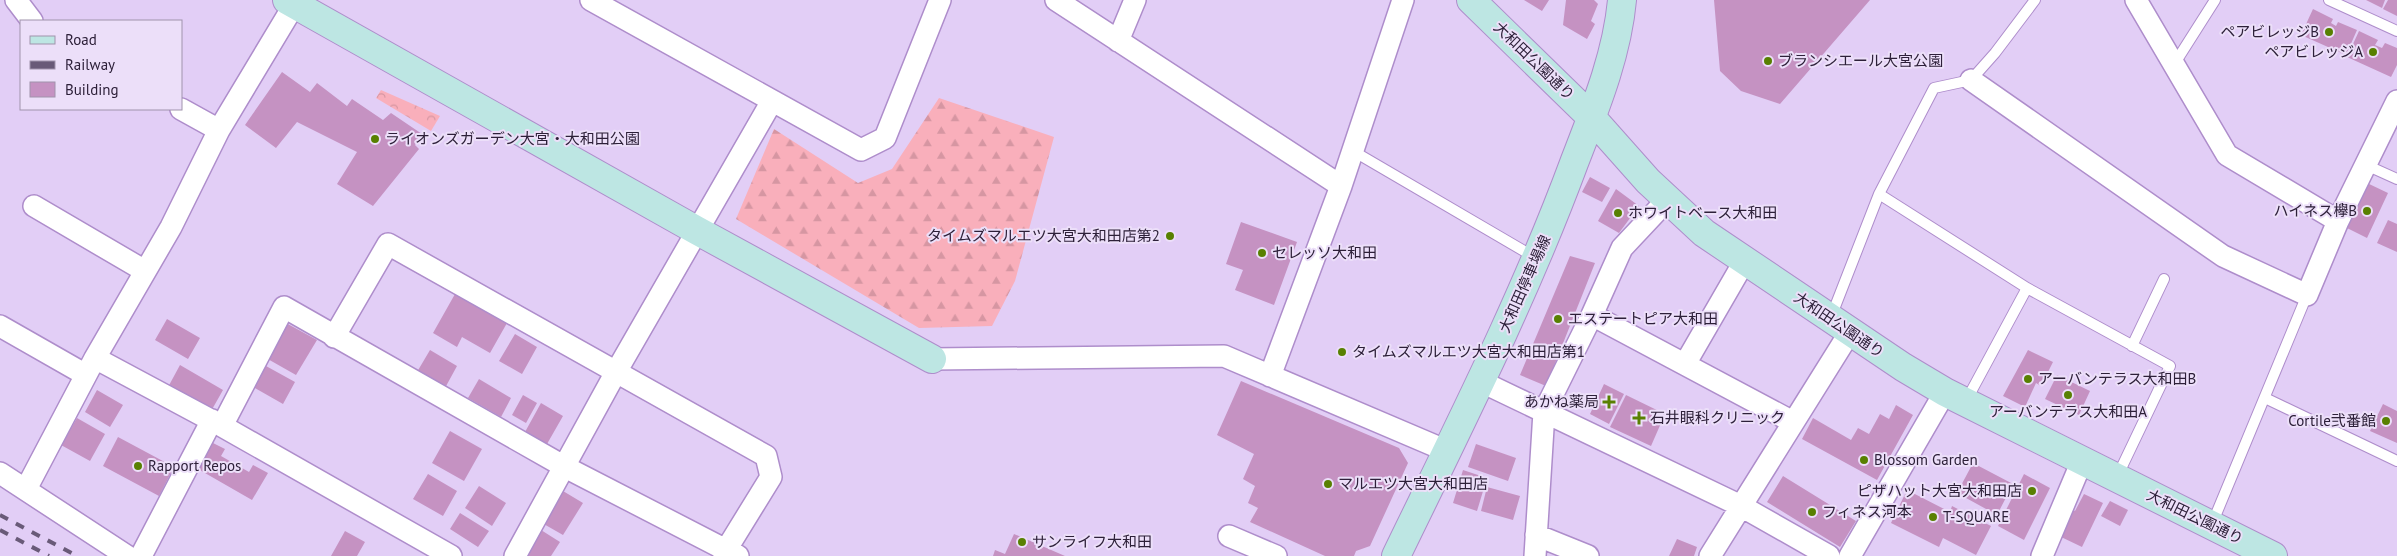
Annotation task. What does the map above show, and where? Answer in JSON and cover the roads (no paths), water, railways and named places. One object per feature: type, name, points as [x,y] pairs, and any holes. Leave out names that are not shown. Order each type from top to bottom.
[{"type":"street","points":[[16,0],[31,20]]},
{"type":"street","points":[[591,0],[861,150],[886,138],[940,0]]},
{"type":"street","points":[[1056,0],[1342,186]]},
{"type":"street","points":[[1118,41],[1135,0]]},
{"type":"street","points":[[1270,376],[1342,186],[1403,0]]},
{"type":"street","name":"大和田公園通り","points":[[1471,0],[1592,118],[1648,181],[1704,233],[1744,262],[1840,326],[1955,397],[2273,556]]},
{"type":"street","name":"大和田停車場線","points":[[1396,556],[1482,382],[1536,258],[1592,118],[1620,27],[1622,0]]},
{"type":"street","points":[[2136,0],[2175,63],[2227,155],[2338,221]]},
{"type":"street","points":[[26,488],[90,367],[171,227],[219,130],[293,1],[696,230],[932,359],[1224,356],[1447,451]]},
{"type":"street","points":[[1971,80],[2223,256],[2306,295],[2338,221],[2397,101]]},
{"type":"street","points":[[516,556],[696,230],[772,102]]},
{"type":"street","points":[[182,110],[219,130]]},
{"type":"street","points":[[1535,556],[1544,412],[1592,315],[1622,248],[1668,199]]},
{"type":"street","points":[[34,206],[145,271]]},
{"type":"street","points":[[141,556],[284,307],[334,337],[565,467],[729,554],[771,477],[766,456],[388,244],[334,337]]},
{"type":"street","points":[[1685,364],[1744,262]]},
{"type":"street","points":[[1592,315],[1793,422]]},
{"type":"street","points":[[0,326],[217,423],[452,556]]},
{"type":"street","points":[[1710,556],[1793,422],[1840,326]]},
{"type":"street","points":[[1482,382],[1741,506],[1829,556]]},
{"type":"street","points":[[1850,556],[1955,397]]},
{"type":"street","points":[[2042,556],[2082,462]]},
{"type":"street","points":[[0,473],[26,488],[127,556]]},
{"type":"street","points":[[1536,535],[1588,556]]},
{"type":"street","points":[[1229,536],[1276,556]]},
{"type":"lane","points":[[1840,326],[1879,194],[1934,88],[1971,80],[1995,53],[2035,0]]},
{"type":"lane","points":[[2175,63],[2215,0]]},
{"type":"lane","points":[[2329,0],[2397,31]]},
{"type":"lane","points":[[1353,152],[1536,258]]},
{"type":"lane","points":[[2366,165],[2397,179]]},
{"type":"lane","points":[[1879,194],[2027,288],[2170,366],[2116,478]]},
{"type":"lane","points":[[2132,346],[2164,279]]},
{"type":"lane","points":[[1955,397],[2027,288]]},
{"type":"lane","points":[[2212,524],[2306,295]]},
{"type":"lane","points":[[2265,398],[2397,461]]},
{"type":"railway","points":[[0,515],[77,556]]},
{"type":"railway","points":[[0,530],[49,556]]},
{"type":"place","name":"ペアビレッジB","points":[[2329,32]]},
{"type":"place","name":"ペアビレッジA","points":[[2373,52]]},
{"type":"place","name":"ブランシエール大宮公園","points":[[1768,61]]},
{"type":"place","name":"ライオンズガーデン大宮・大和田公園","points":[[375,139]]},
{"type":"place","name":"ハイネス欅B","points":[[2367,211]]},
{"type":"place","name":"ホワイトベース大和田","points":[[1618,213]]},
{"type":"place","name":"タイムズマルエツ大宮大和田店第2","points":[[1170,236]]},
{"type":"place","name":"セレッソ大和田","points":[[1262,253]]},
{"type":"place","name":"エステートピア大和田","points":[[1558,319]]},
{"type":"place","name":"タイムズマルエツ大宮大和田店第1","points":[[1342,352]]},
{"type":"place","name":"アーバンテラス大和田B","points":[[2028,379]]},
{"type":"place","name":"アーバンテラス大和田A","points":[[2068,395]]},
{"type":"place","name":"あかね薬局","points":[[1609,402]]},
{"type":"place","name":"石井眼科クリニック","points":[[1639,418]]},
{"type":"place","name":"Cortile弐番館","points":[[2386,421]]},
{"type":"place","name":"Blossom Garden","points":[[1864,460]]},
{"type":"place","name":"Rapport Repos","points":[[138,466]]},
{"type":"place","name":"マルエツ大宮大和田店","points":[[1328,484]]},
{"type":"place","name":"ピザハット大宮大和田店","points":[[2032,491]]},
{"type":"place","name":"フィネス河本","points":[[1812,512]]},
{"type":"place","name":"T-SQUARE","points":[[1933,517]]},
{"type":"place","name":"サンライフ大和田","points":[[1022,542]]}]
